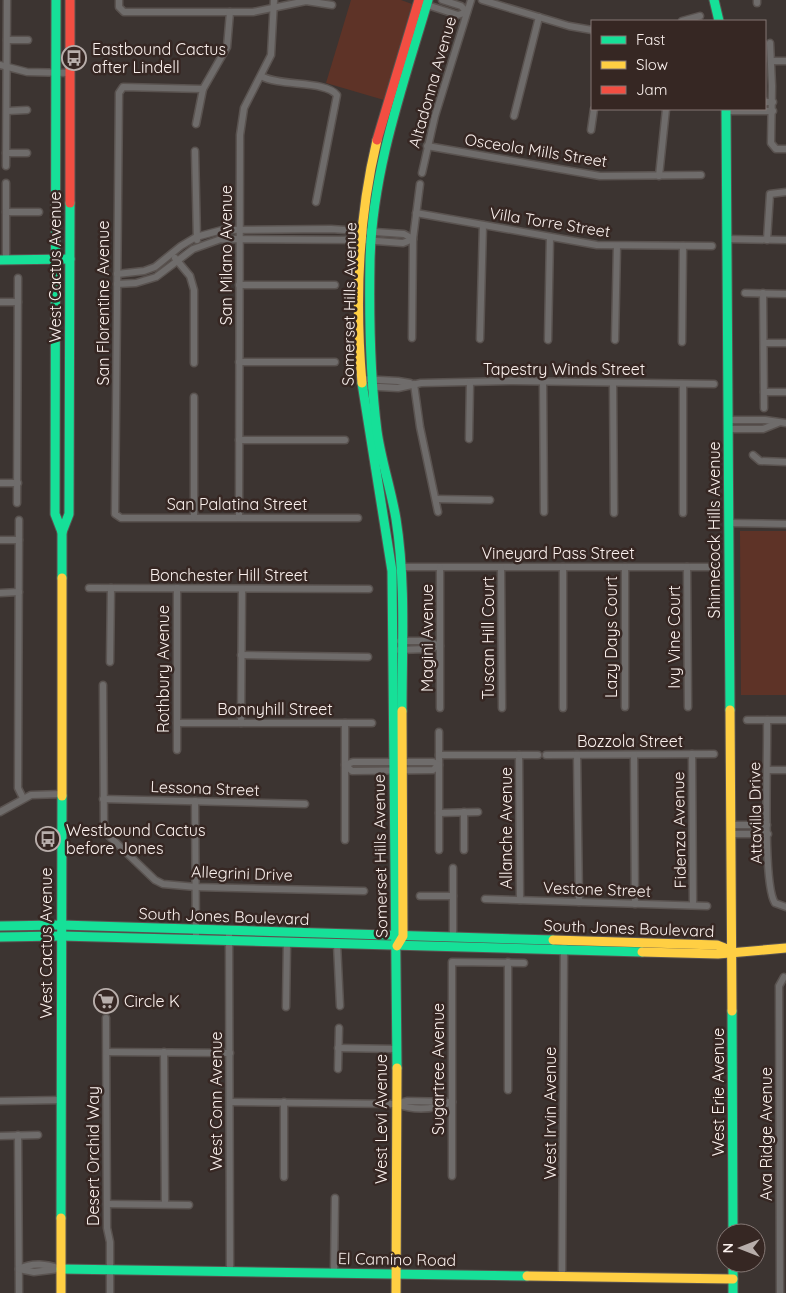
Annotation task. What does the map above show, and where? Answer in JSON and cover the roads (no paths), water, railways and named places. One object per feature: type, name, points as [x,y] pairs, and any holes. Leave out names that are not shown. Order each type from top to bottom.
[{"type":"main road","name":"West Cactus Avenue","points":[[56,0],[55,514],[62,532]]},
{"type":"main road","name":"West Cactus Avenue","points":[[61,1293],[62,532],[69,514],[70,0]]},
{"type":"main road","points":[[715,0],[719,20]]},
{"type":"main road","name":"Somerset Hills Avenue","points":[[398,645],[391,550],[384,506],[369,443],[362,383],[360,315],[367,236],[387,138],[423,2]]},
{"type":"main road","name":"Shinnecock Hills Avenue","points":[[726,110],[733,951]]},
{"type":"main road","name":"Somerset Hills Avenue","points":[[367,236],[372,383],[377,433],[396,519],[401,567],[398,645],[397,946]]},
{"type":"main road","points":[[3,260],[70,259]]},
{"type":"main road","name":"South Jones Boulevard","points":[[0,926],[61,925],[453,937],[564,945]]},
{"type":"main road","name":"South Jones Boulevard","points":[[0,937],[61,936],[397,946],[717,945],[733,951],[786,948]]},
{"type":"main road","name":"West Levi Avenue","points":[[396,1293],[397,946]]},
{"type":"main road","name":"West Erie Avenue","points":[[733,951],[733,1223]]},
{"type":"main road","name":"El Camino Road","points":[[60,1269],[733,1279]]},
{"type":"main road","points":[[733,1273],[733,1293]]},
{"type":"street","points":[[6,166],[3,137],[7,111],[3,96],[3,67],[7,40],[7,0]]},
{"type":"street","points":[[119,0],[121,10],[124,12],[230,12],[274,8],[298,2],[314,1],[332,5]]},
{"type":"street","name":"San Milano Avenue","points":[[239,517],[241,125],[249,97],[268,63],[273,46],[274,0]]},
{"type":"street","points":[[423,2],[458,15],[467,12],[461,6],[442,0]]},
{"type":"street","name":"Altadonna Avenue","points":[[422,173],[427,146],[472,0]]},
{"type":"street","points":[[482,0],[569,26],[591,30]]},
{"type":"street","points":[[196,124],[203,89],[227,47],[230,12]]},
{"type":"street","points":[[686,20],[700,16]]},
{"type":"street","points":[[514,116],[539,17]]},
{"type":"street","points":[[7,40],[28,40]]},
{"type":"street","points":[[770,43],[773,147],[776,149],[786,148]]},
{"type":"street","points":[[771,61],[786,61]]},
{"type":"street","points":[[3,67],[27,72],[70,73]]},
{"type":"street","points":[[261,76],[272,81],[312,86],[334,92],[337,95],[316,202]]},
{"type":"street","name":"San Florentine Avenue","points":[[117,516],[114,510],[118,98],[120,89],[123,87],[203,89]]},
{"type":"street","points":[[766,102],[773,102]]},
{"type":"street","points":[[7,111],[27,110]]},
{"type":"street","points":[[591,130],[594,110]]},
{"type":"street","points":[[659,176],[666,110]]},
{"type":"street","points":[[726,110],[773,111]]},
{"type":"street","name":"Osceola Mills Street","points":[[427,146],[595,175],[701,175]]},
{"type":"street","points":[[195,152],[196,238],[199,246]]},
{"type":"street","points":[[6,153],[27,153]]},
{"type":"street","points":[[3,260],[6,183]]},
{"type":"street","points":[[412,338],[413,239],[420,184]]},
{"type":"street","points":[[767,240],[770,194],[777,191],[786,192]]},
{"type":"street","points":[[6,212],[39,212]]},
{"type":"street","name":"Villa Torre Street","points":[[416,213],[597,245],[712,246]]},
{"type":"street","points":[[480,338],[483,225]]},
{"type":"street","points":[[117,274],[144,272],[164,262],[172,254],[196,238],[222,230],[331,229],[403,243],[413,239]]},
{"type":"street","points":[[117,284],[146,281],[164,272],[199,246],[212,241],[367,236]]},
{"type":"street","points":[[548,340],[550,237]]},
{"type":"street","points":[[727,239],[786,240]]},
{"type":"street","points":[[615,340],[617,246]]},
{"type":"street","points":[[682,342],[683,246]]},
{"type":"street","points":[[172,254],[190,276],[194,290],[194,363]]},
{"type":"street","points":[[18,278],[18,503]]},
{"type":"street","points":[[239,284],[335,285]]},
{"type":"street","points":[[745,293],[786,294]]},
{"type":"street","points":[[763,293],[764,408]]},
{"type":"street","points":[[0,302],[18,302]]},
{"type":"street","points":[[764,343],[786,343]]},
{"type":"street","points":[[239,362],[335,362]]},
{"type":"street","points":[[543,382],[544,512]]},
{"type":"street","name":"Tapestry Winds Street","points":[[362,383],[398,388],[414,384],[543,382],[714,384]]},
{"type":"street","points":[[469,439],[470,383]]},
{"type":"street","points":[[614,383],[614,512]]},
{"type":"street","points":[[414,384],[420,428],[438,512]]},
{"type":"street","points":[[683,384],[684,513]]},
{"type":"street","points":[[764,392],[786,392]]},
{"type":"street","points":[[194,397],[194,517]]},
{"type":"street","points":[[728,425],[765,420],[786,423]]},
{"type":"street","points":[[239,440],[345,440]]},
{"type":"street","points":[[753,455],[760,462],[786,462]]},
{"type":"street","points":[[0,483],[18,483]]},
{"type":"street","points":[[436,499],[490,500]]},
{"type":"street","name":"San Palatina Street","points":[[117,516],[358,518]]},
{"type":"street","points":[[19,520],[18,788],[23,798]]},
{"type":"street","points":[[729,523],[786,524]]},
{"type":"street","points":[[0,540],[19,540]]},
{"type":"street","name":"Vineyard Pass Street","points":[[401,567],[715,567]]},
{"type":"street","points":[[563,567],[563,708]]},
{"type":"street","name":"Lazy Days Court","points":[[625,567],[625,707]]},
{"type":"street","name":"Ivy Vine Court","points":[[687,567],[688,707]]},
{"type":"street","name":"Magini Avenue","points":[[440,568],[440,708]]},
{"type":"street","name":"Tuscan Hill Court","points":[[501,568],[502,708]]},
{"type":"street","name":"Bonchester Hill Street","points":[[89,588],[369,589]]},
{"type":"street","points":[[110,662],[111,588]]},
{"type":"street","name":"Rothbury Avenue","points":[[177,588],[177,750]]},
{"type":"street","points":[[241,723],[242,589]]},
{"type":"street","points":[[0,593],[18,592]]},
{"type":"street","points":[[398,645],[426,649],[440,646]]},
{"type":"street","points":[[241,655],[368,657]]},
{"type":"street","name":"Allegrini Drive","points":[[103,684],[103,799],[105,830],[159,883],[196,886],[364,891]]},
{"type":"street","points":[[747,720],[786,720]]},
{"type":"street","name":"Attavilla Drive","points":[[767,720],[767,825],[770,890],[775,903],[786,907]]},
{"type":"street","name":"Bonnyhill Street","points":[[177,723],[372,723]]},
{"type":"street","points":[[345,723],[345,840]]},
{"type":"street","points":[[439,732],[439,850]]},
{"type":"street","points":[[634,754],[635,904]]},
{"type":"street","name":"Fidenza Avenue","points":[[692,754],[693,906]]},
{"type":"street","name":"Bozzola Street","points":[[546,755],[714,754]]},
{"type":"street","points":[[439,755],[538,755]]},
{"type":"street","name":"Allanche Avenue","points":[[519,755],[520,900]]},
{"type":"street","points":[[577,755],[579,902]]},
{"type":"street","points":[[345,765],[352,771],[398,766],[433,770],[439,765]]},
{"type":"street","points":[[768,770],[786,770]]},
{"type":"street","points":[[0,812],[31,795],[62,794]]},
{"type":"street","name":"Lessona Street","points":[[103,799],[305,804]]},
{"type":"street","points":[[195,801],[196,940]]},
{"type":"street","points":[[439,812],[478,812]]},
{"type":"street","points":[[464,812],[464,850]]},
{"type":"street","points":[[731,829],[767,825]]},
{"type":"street","points":[[731,829],[768,834]]},
{"type":"street","points":[[453,868],[453,937]]},
{"type":"street","points":[[420,896],[453,896]]},
{"type":"street","name":"Vestone Street","points":[[485,899],[707,906]]},
{"type":"street","name":"West Conn Avenue","points":[[229,931],[230,1272]]},
{"type":"street","points":[[286,1007],[287,943]]},
{"type":"street","points":[[337,944],[340,1006]]},
{"type":"street","name":"West Irvin Avenue","points":[[562,1277],[564,945]]},
{"type":"street","name":"Sugartree Avenue","points":[[452,1176],[452,962],[508,962]]},
{"type":"street","points":[[508,1090],[508,962],[524,963]]},
{"type":"street","name":"Ava Ridge Avenue","points":[[780,1293],[783,1284],[783,1085],[779,986],[784,977]]},
{"type":"street","name":"Desert Orchid Way","points":[[106,1018],[107,1204],[110,1293]]},
{"type":"street","points":[[338,1069],[339,1028]]},
{"type":"street","points":[[338,1048],[397,1049]]},
{"type":"street","points":[[107,1052],[230,1053]]},
{"type":"street","points":[[164,1052],[165,1204]]},
{"type":"street","points":[[0,1101],[61,1100]]},
{"type":"street","points":[[231,1102],[396,1104],[406,1108],[438,1108],[452,1102]]},
{"type":"street","points":[[284,1102],[284,1177]]},
{"type":"street","points":[[18,1135],[19,1293]]},
{"type":"street","points":[[0,1136],[38,1135]]},
{"type":"street","points":[[334,1273],[335,1198]]},
{"type":"street","points":[[107,1204],[189,1205]]},
{"type":"street","name":"El Camino Road","points":[[19,1269],[34,1272],[60,1269]]},
{"type":"place","name":"Eastbound Cactus after Lindell","points":[[74,58]]},
{"type":"place","name":"Westbound Cactus before Jones","points":[[48,839]]},
{"type":"place","name":"Circle K","points":[[106,1001]]}]
